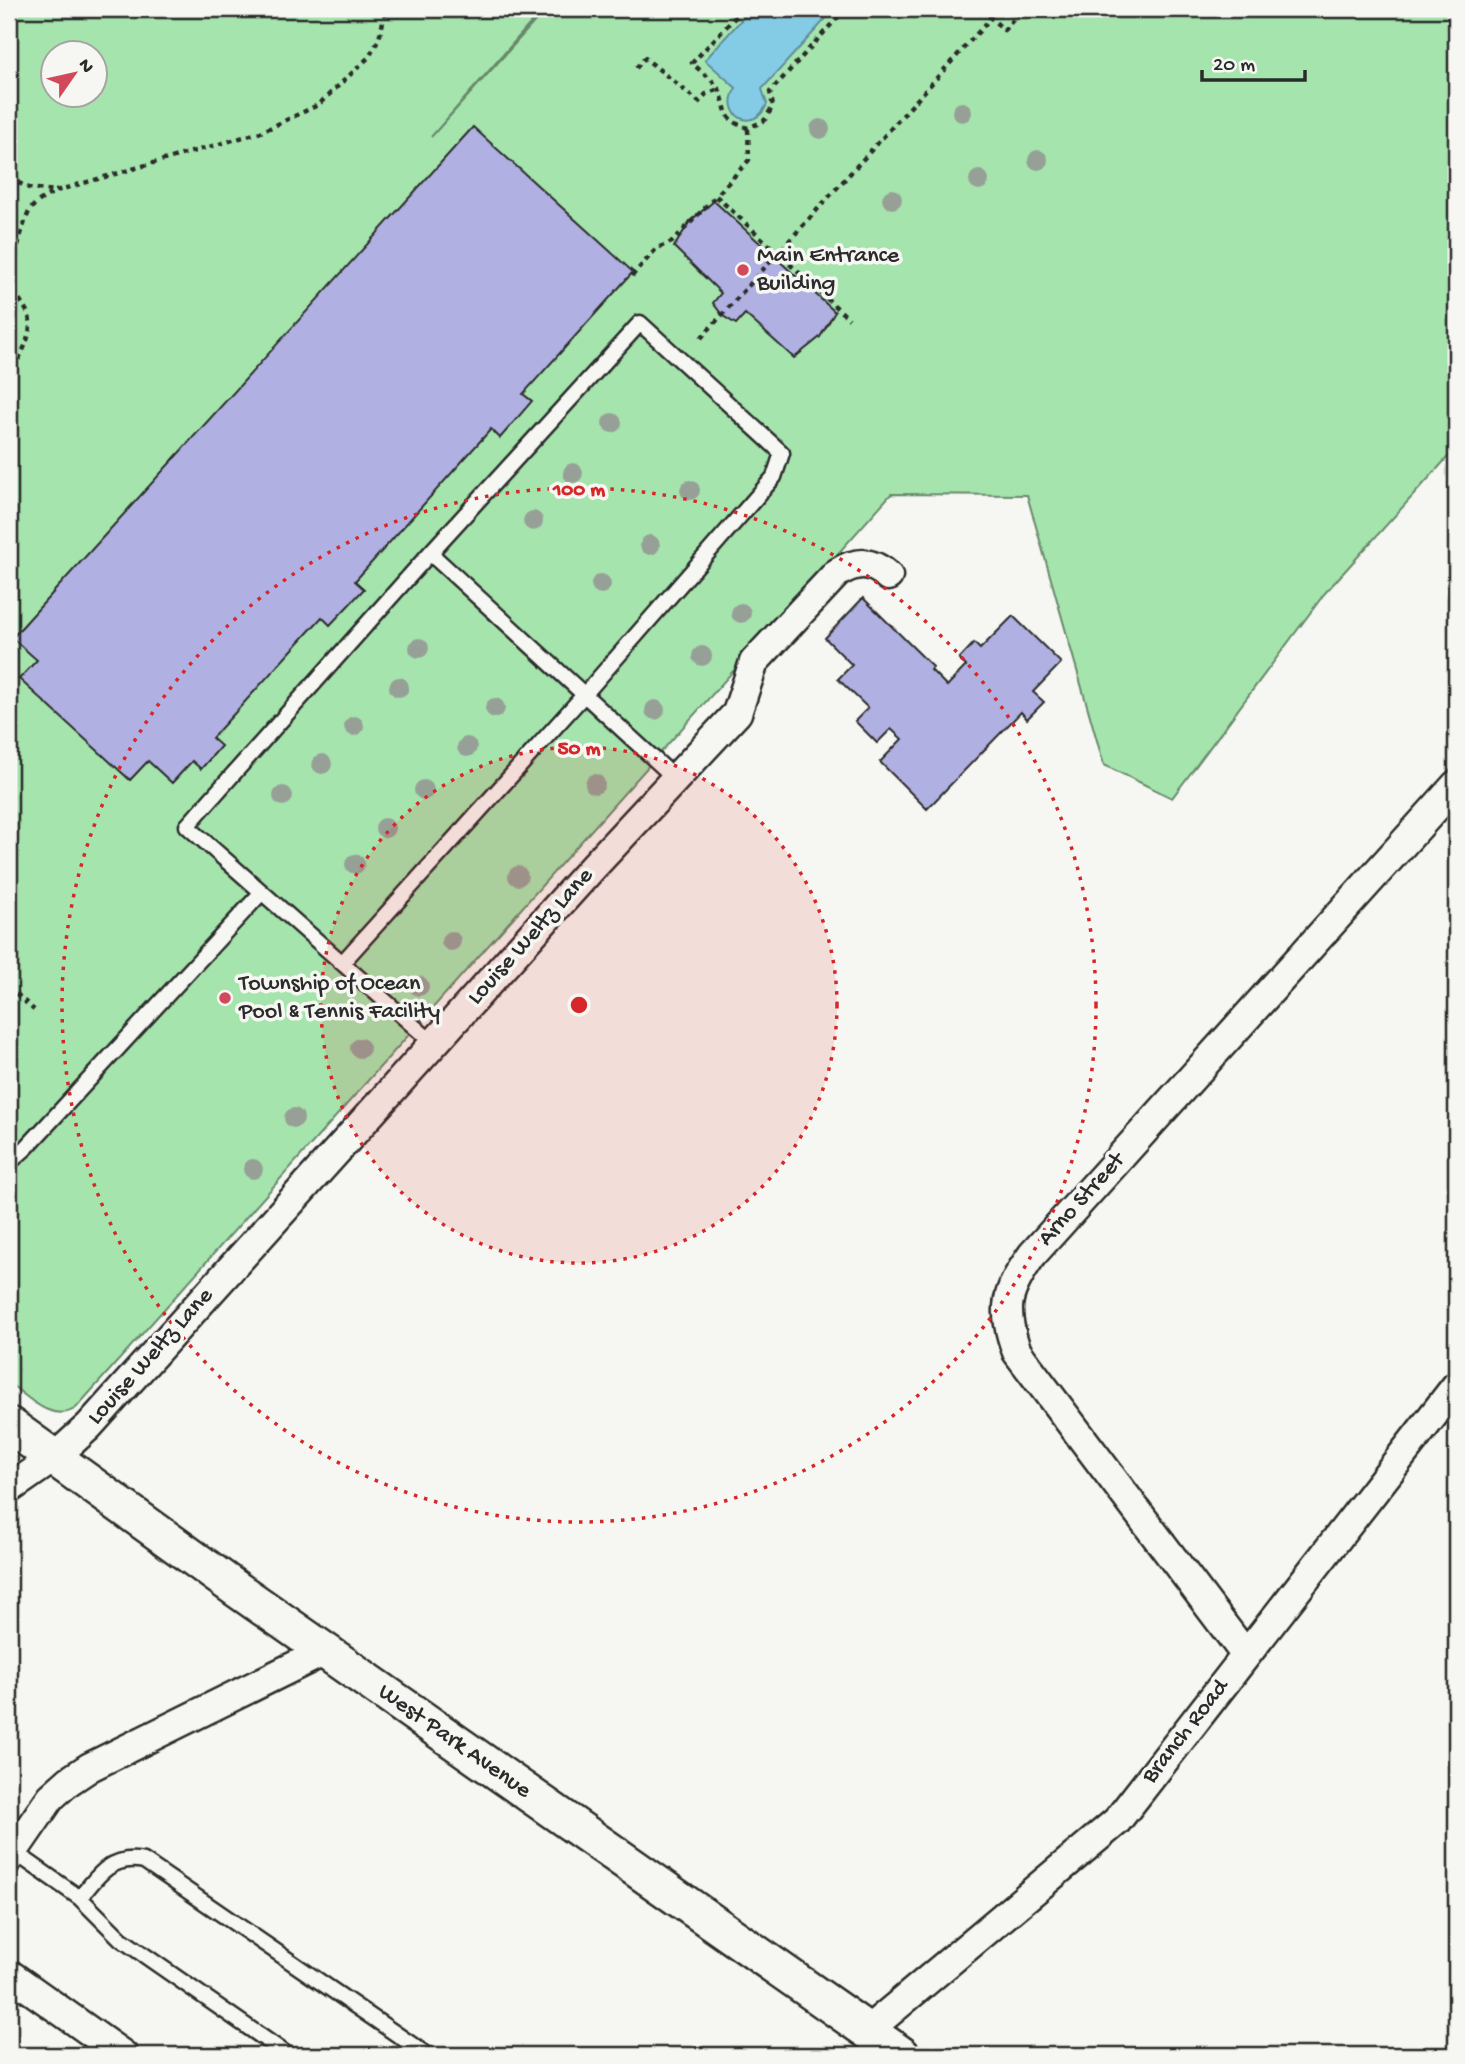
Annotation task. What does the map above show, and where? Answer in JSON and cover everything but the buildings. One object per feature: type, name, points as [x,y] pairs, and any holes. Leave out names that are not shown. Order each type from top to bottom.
[{"type":"street","name":"Louise Weltz Lane","points":[[9,1489],[55,1457],[89,1426],[737,713],[754,662],[837,573],[851,564],[867,562],[888,576]]},
{"type":"street","name":"Arno Street","points":[[1245,1654],[1017,1352],[1008,1328],[1007,1310],[1014,1280],[1032,1255],[1456,785]]},
{"type":"street","name":"Branch Road","points":[[867,2031],[1117,1821],[1456,1386]]},
{"type":"street","name":"West Park Avenue","points":[[9,1425],[325,1651],[902,2055]]},
{"type":"street","points":[[11,1855],[51,1797],[90,1767],[325,1651]]},
{"type":"street","points":[[9,1974],[123,2055]]},
{"type":"lane","points":[[342,963],[584,695],[774,477],[782,453],[640,323],[429,553],[187,826],[342,963],[434,1044]]},
{"type":"lane","points":[[429,553],[676,779]]},
{"type":"lane","points":[[9,1163],[26,1148],[262,892]]},
{"type":"lane","points":[[11,1855],[80,1898],[121,1939],[288,2055]]},
{"type":"lane","points":[[80,1898],[111,1864],[133,1859],[144,1861],[427,2055]]},
{"type":"path","points":[[9,377],[23,348],[30,325],[28,311],[14,289],[13,275],[31,208],[56,191],[261,132],[317,105],[369,57],[379,39],[386,9]]},
{"type":"path","points":[[743,9],[692,63],[719,89],[723,110],[735,124],[748,128],[764,121],[774,106],[770,92],[839,16],[831,9]]},
{"type":"path","points":[[981,9],[1004,30],[1023,9]]},
{"type":"path","points":[[701,338],[991,18]]},
{"type":"path","points":[[636,68],[645,58],[699,102],[706,94],[719,89]]},
{"type":"path","points":[[632,276],[657,248],[672,242],[749,160],[748,128]]},
{"type":"path","points":[[9,178],[29,188],[56,191]]},
{"type":"path","points":[[716,196],[849,319]]},
{"type":"path","points":[[9,261],[21,238]]},
{"type":"path","points":[[9,483],[14,516],[9,547]]},
{"type":"path","points":[[9,987],[34,1010]]},
{"type":"green space","name":"Township of Ocean Pool & Tennis Facility","points":[[9,9],[543,9],[431,137],[546,9],[1456,9],[1456,448],[1325,593],[1172,798],[1104,765],[1027,495],[891,494],[76,1408],[58,1413],[32,1401],[9,1383]]},
{"type":"water","points":[[751,9],[824,9],[830,14],[762,89],[767,104],[761,113],[747,120],[740,118],[732,106],[736,88],[705,60]]},
{"type":"place","name":"Main Entrance Building","points":[[743,270]]},
{"type":"place","name":"Township of Ocean Pool & Tennis Facility","points":[[225,998]]}]
